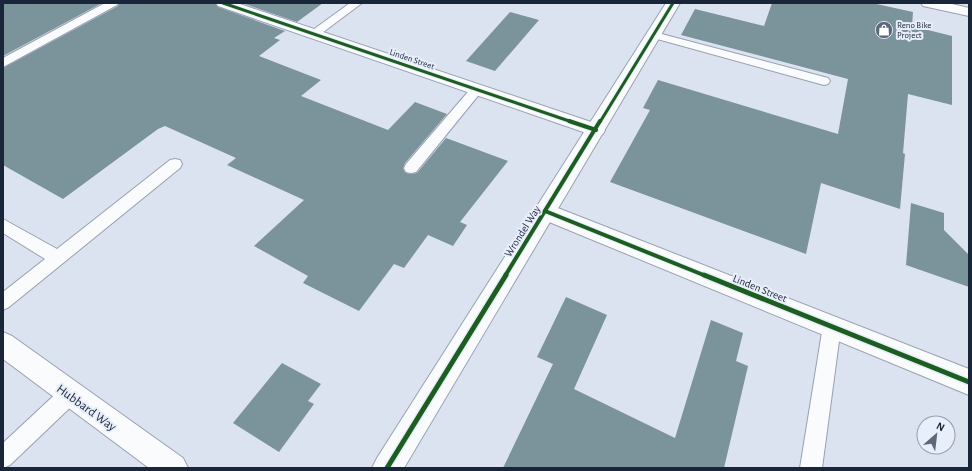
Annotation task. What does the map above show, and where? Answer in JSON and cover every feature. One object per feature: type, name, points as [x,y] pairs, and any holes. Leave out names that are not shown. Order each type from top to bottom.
[{"type":"street","name":"Linden Street","points":[[223,3],[596,130]]},
{"type":"street","name":"Wrondel Way","points":[[386,468],[673,3]]},
{"type":"street","points":[[928,3],[969,12]]},
{"type":"street","name":"Linden Street","points":[[545,211],[969,382]]},
{"type":"street","name":"Hubbard Way","points":[[3,344],[172,468]]},
{"type":"lane","points":[[3,63],[114,3]]},
{"type":"lane","points":[[314,34],[357,3]]},
{"type":"lane","points":[[654,35],[824,81]]},
{"type":"lane","points":[[411,168],[477,89]]},
{"type":"lane","points":[[3,302],[176,164]]},
{"type":"lane","points":[[3,225],[58,258]]},
{"type":"lane","points":[[811,468],[832,326]]},
{"type":"lane","points":[[3,458],[70,394]]},
{"type":"building","points":[[3,3],[102,3],[3,56]]},
{"type":"building","points":[[119,3],[215,3],[218,7],[285,31],[274,38],[280,40],[259,56],[321,80],[301,96],[388,130],[415,102],[447,114],[405,163],[403,169],[406,173],[417,173],[446,138],[508,161],[460,222],[467,225],[453,246],[428,235],[404,268],[394,264],[359,311],[303,283],[308,276],[254,246],[304,200],[227,165],[236,158],[165,126],[158,129],[63,199],[3,165],[3,68],[118,6]]},
{"type":"building","points":[[242,3],[323,3],[297,22]]},
{"type":"building","points":[[772,3],[872,3],[913,12],[912,26],[952,36],[952,105],[908,94],[900,209],[821,183],[806,254],[610,182],[650,110],[643,108],[658,80],[838,134],[848,79],[681,35],[695,9],[764,26]]},
{"type":"building","points":[[510,12],[539,20],[495,71],[466,61]]},
{"type":"building","points":[[911,203],[944,213],[944,230],[969,255],[969,287],[906,265]]},
{"type":"building","points":[[566,297],[607,315],[574,389],[675,438],[711,320],[743,333],[736,361],[748,366],[724,468],[503,468],[553,364],[537,357]]},
{"type":"building","points":[[282,363],[321,384],[308,401],[314,404],[279,452],[233,423]]},
{"type":"cycle path","points":[[223,3],[596,130]]},
{"type":"cycle path","points":[[387,468],[673,3]]},
{"type":"cycle path","points":[[545,211],[969,382]]},
{"type":"place","name":"Reno Bike Project","points":[[884,30]]}]
